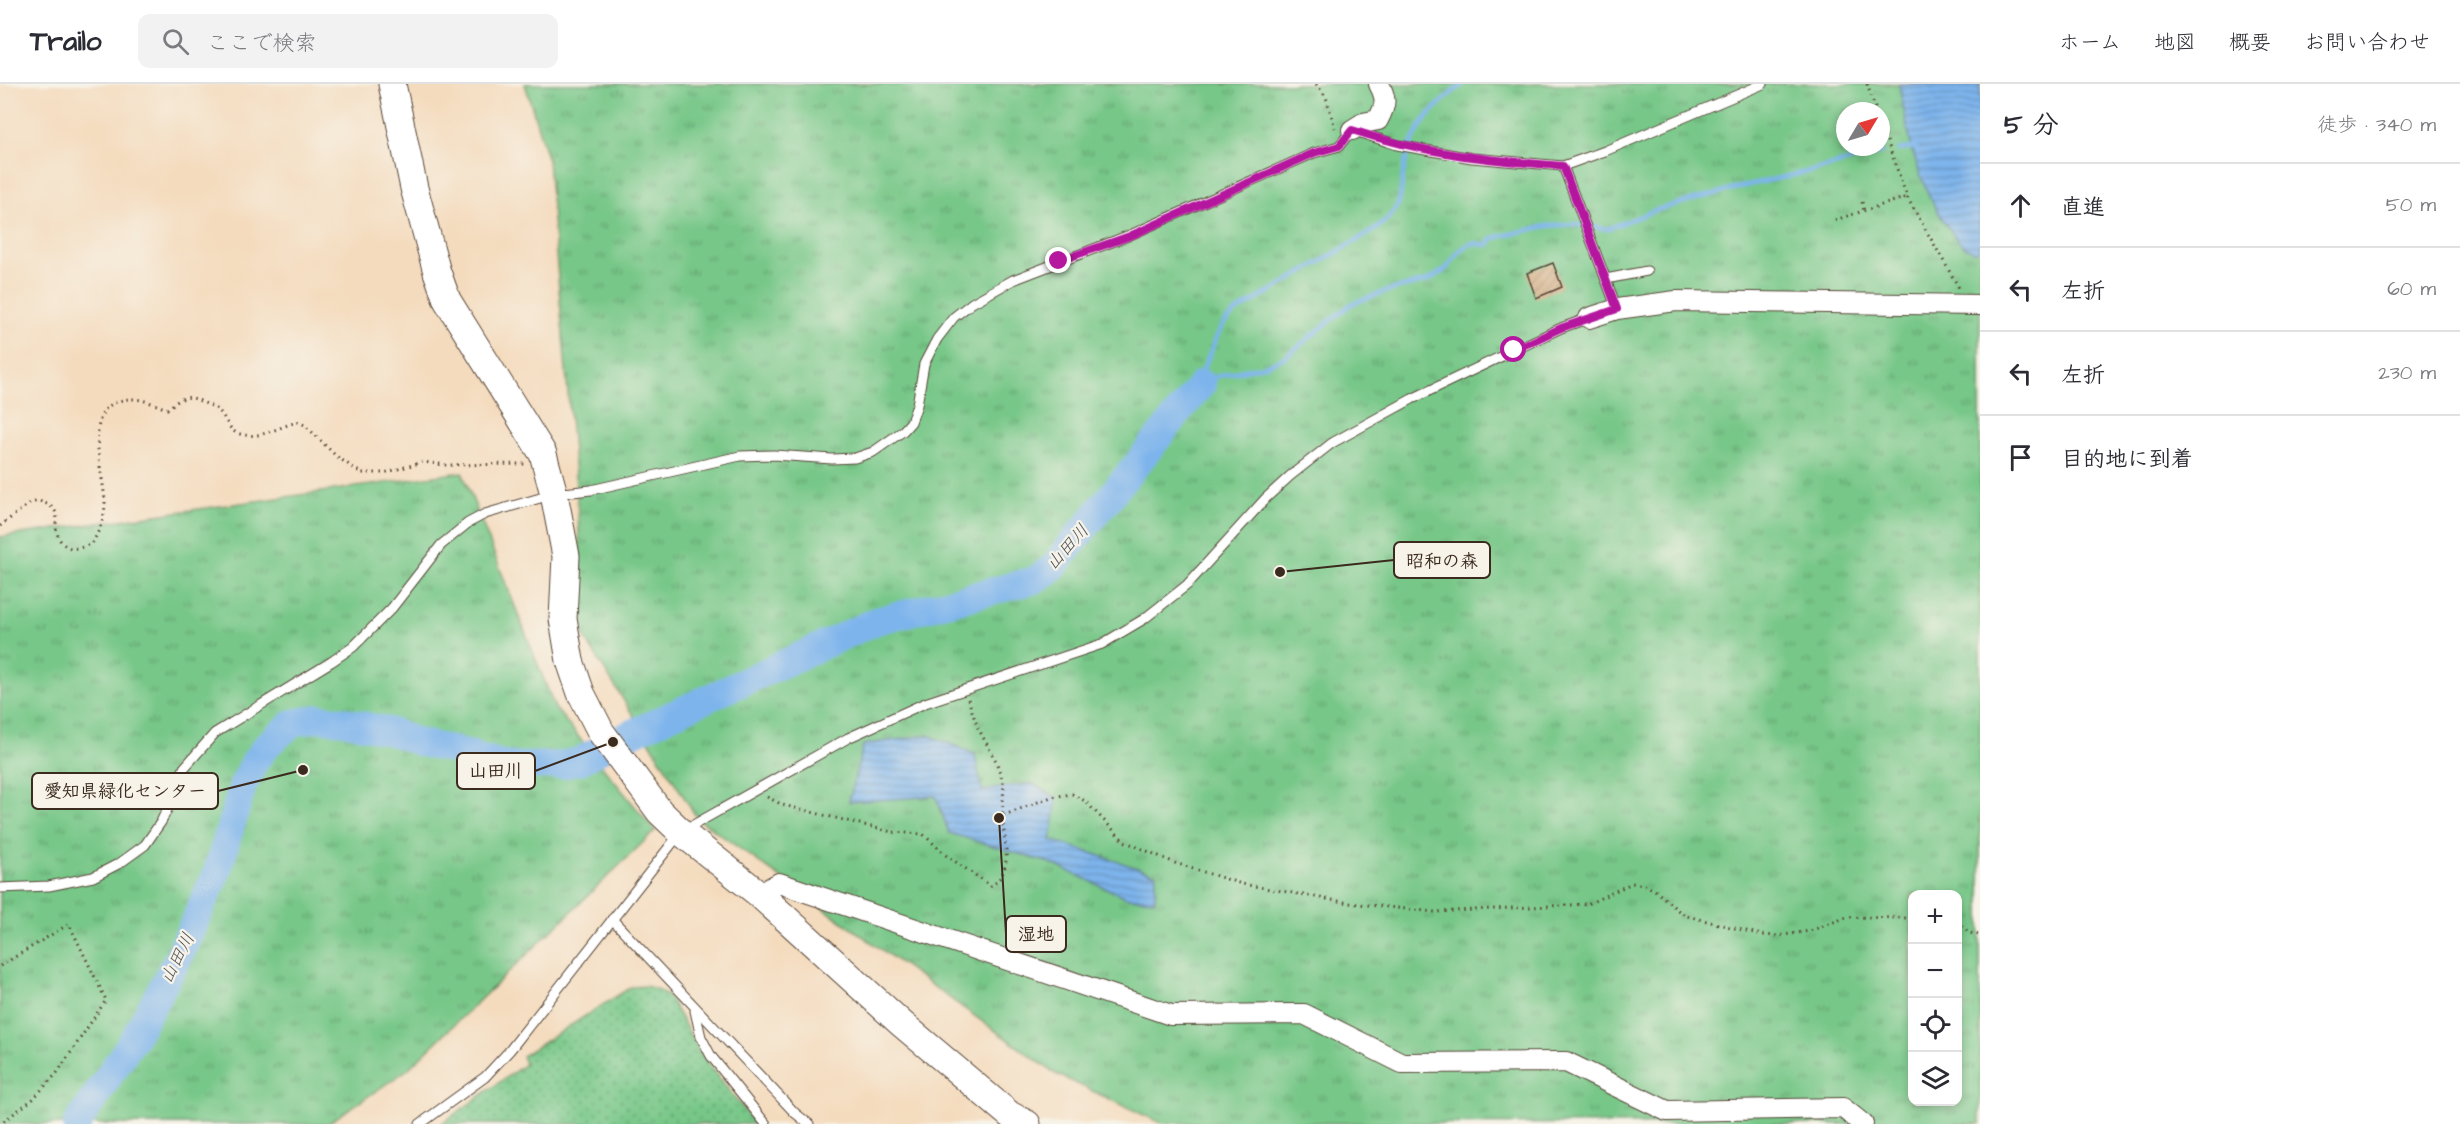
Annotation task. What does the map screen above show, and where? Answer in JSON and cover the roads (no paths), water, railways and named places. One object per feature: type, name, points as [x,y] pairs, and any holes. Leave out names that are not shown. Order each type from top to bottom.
[{"type":"street","points":[[392,84],[414,188],[447,300],[543,454],[554,494],[566,555],[563,619],[570,662],[581,693],[601,732],[660,812],[681,832],[759,894],[902,1024],[1010,1115],[1027,1124]]},
{"type":"street","points":[[1352,130],[1363,123],[1378,120],[1385,108],[1386,97],[1379,84]]},
{"type":"street","points":[[1589,318],[1617,309],[1676,301],[1974,305]]},
{"type":"street","points":[[759,894],[779,883],[1171,1015],[1304,1014],[1402,1063],[1566,1062],[1667,1111],[1843,1108],[1863,1124]]},
{"type":"lane","points":[[0,888],[49,886],[73,883],[93,877],[120,863],[145,844],[161,822],[184,768],[215,733],[352,647],[393,608],[441,545],[468,523],[484,514],[554,494],[591,490],[740,456],[774,454],[832,459],[855,458],[873,452],[903,431],[911,422],[917,405],[924,364],[937,339],[954,317],[972,303],[1013,280],[1130,236],[1314,153],[1339,146],[1352,130],[1397,145],[1424,150],[1472,158],[1563,166],[1605,151],[1763,84]]},
{"type":"lane","points":[[1563,166],[1617,309]]},
{"type":"lane","points":[[1606,279],[1647,271]]},
{"type":"lane","points":[[420,1124],[486,1077],[510,1050],[681,832],[848,738],[925,703],[1102,644],[1144,619],[1187,585],[1266,498],[1332,443],[1412,399],[1561,328],[1589,318]]},
{"type":"lane","points":[[612,919],[795,1113],[809,1124]]},
{"type":"lane","points":[[695,1008],[701,1037],[711,1056],[766,1124]]},
{"type":"water","points":[[1899,84],[1980,84],[1980,249],[1975,252],[1960,243],[1953,235],[1933,204],[1914,155]]},
{"type":"water","points":[[928,735],[975,754],[982,791],[1031,783],[1057,798],[1051,840],[1156,874],[1155,900],[1128,898],[1050,863],[949,833],[936,796],[849,802],[863,745]]},
{"type":"waterway","points":[[1463,84],[1435,108],[1415,136],[1406,160],[1400,198],[1394,211],[1376,229],[1234,313],[1223,324],[1218,334],[1201,374],[1202,384],[1218,376],[1267,365],[1285,357],[1351,304],[1387,291],[1427,281],[1445,270],[1459,251],[1472,243],[1487,245],[1493,238],[1546,226],[1574,224],[1607,229],[1656,210],[1867,156]]},
{"type":"waterway","points":[[1899,150],[1916,147]]},
{"type":"waterway","name":"山田川","points":[[77,1124],[134,1038],[178,958],[217,872],[243,785],[255,761],[267,745],[293,723],[318,718],[344,721],[392,732],[421,743],[509,766],[561,765],[580,761],[613,742],[876,621],[1035,580],[1052,568],[1202,384]]},
{"type":"place","name":"昭和の森","points":[[1280,572]]},
{"type":"place","name":"山田川","points":[[613,742]]},
{"type":"place","name":"愛知県緑化センター","points":[[303,770]]},
{"type":"place","name":"湿地","points":[[999,818]]}]
